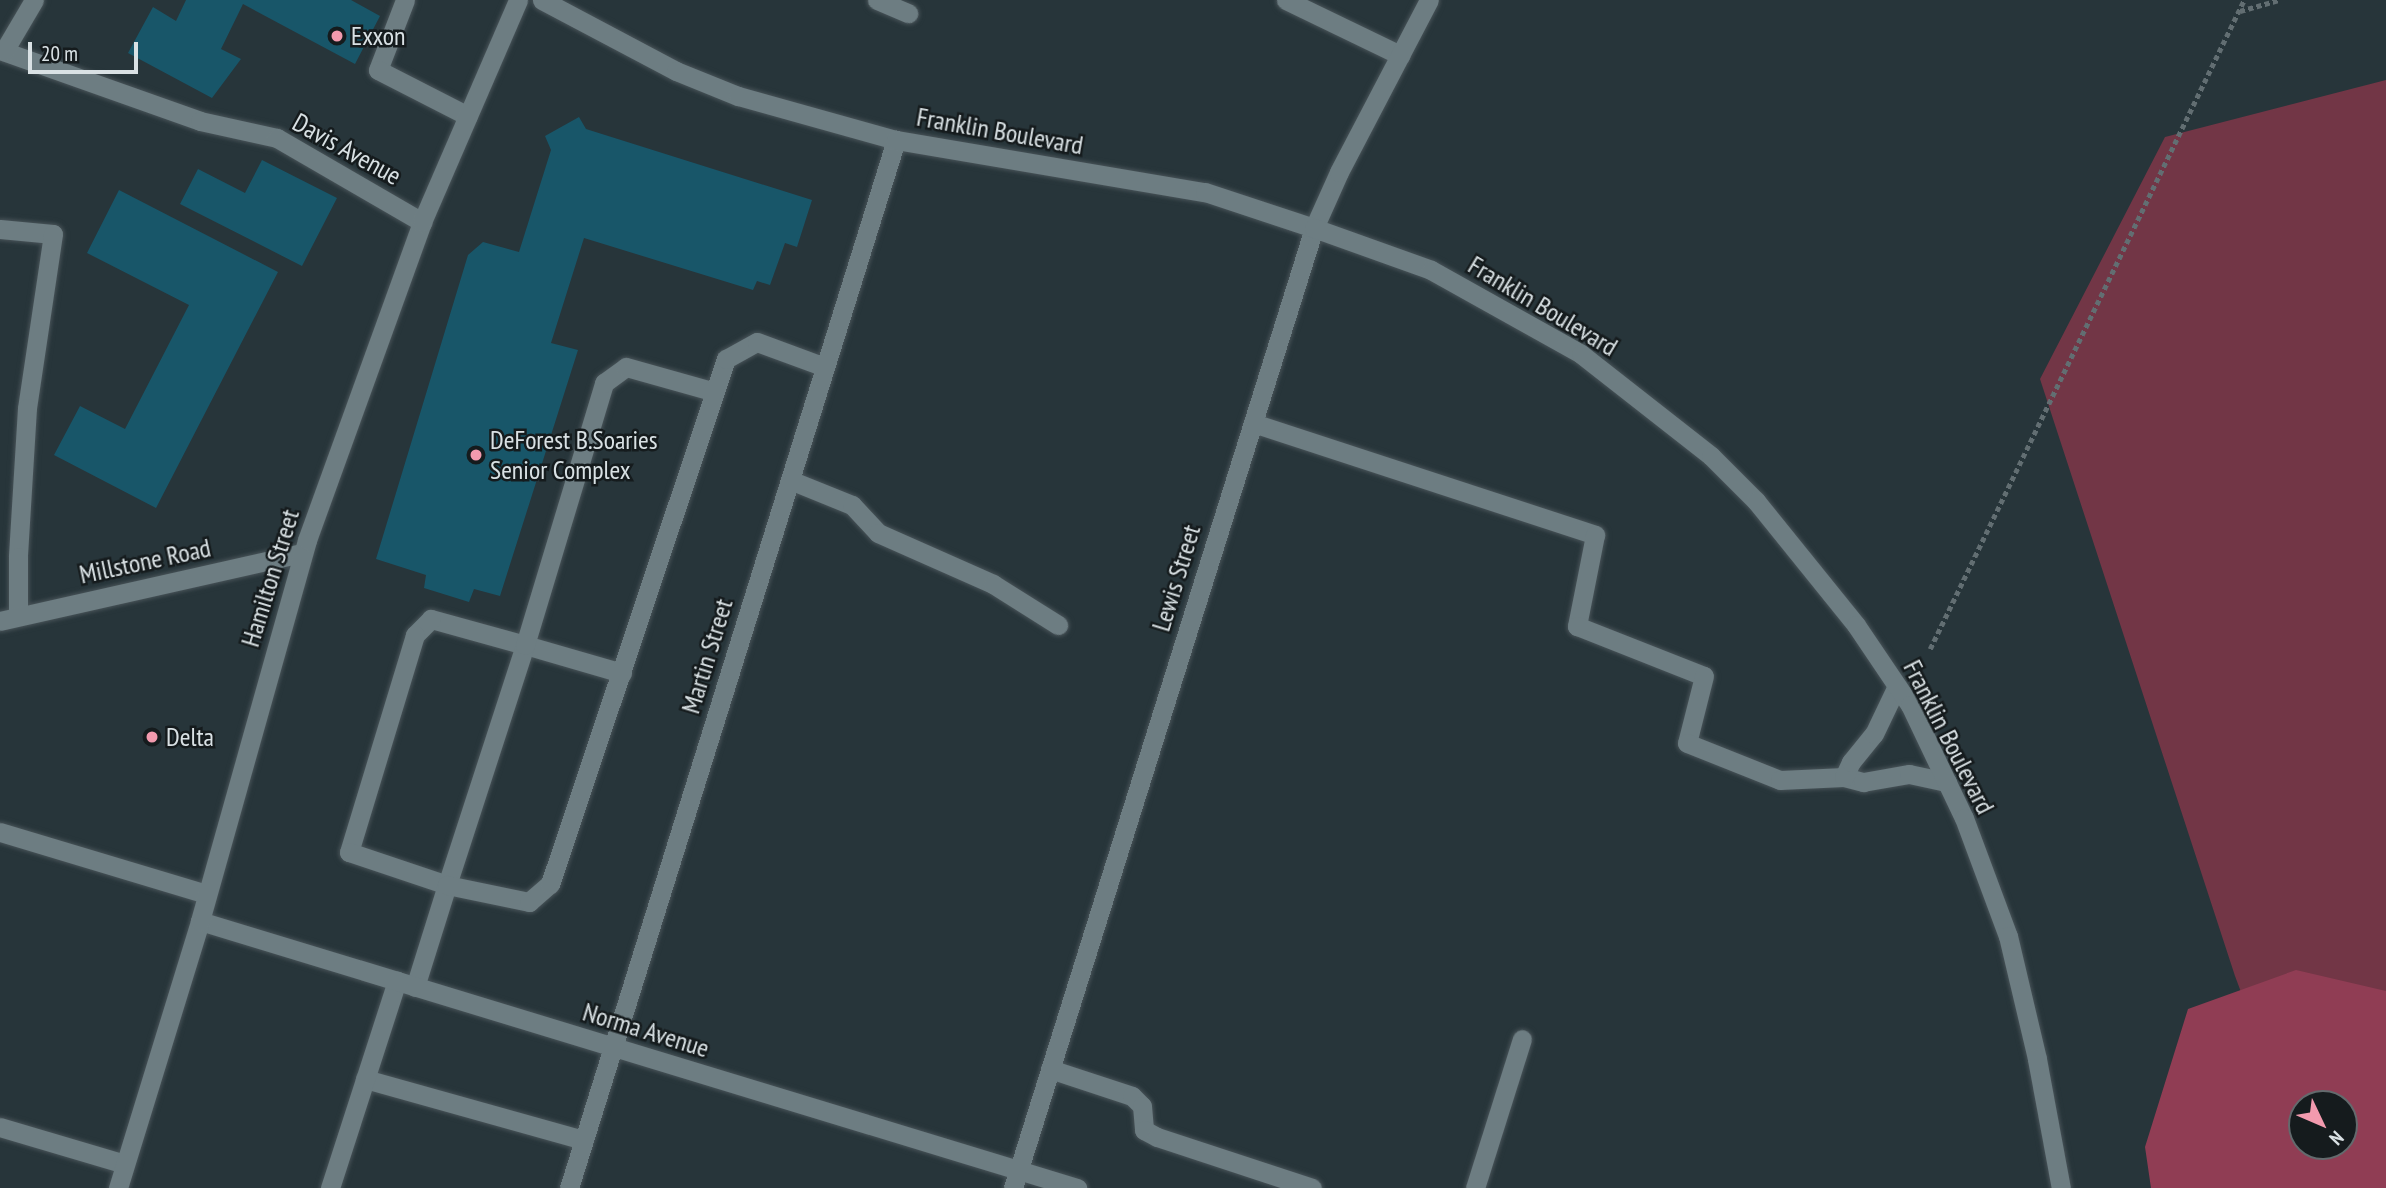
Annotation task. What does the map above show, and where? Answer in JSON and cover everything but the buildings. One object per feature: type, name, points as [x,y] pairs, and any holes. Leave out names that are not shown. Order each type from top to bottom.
[{"type":"street","name":"Davis Avenue","points":[[34,0],[2,50],[200,121],[277,138],[422,222]]},
{"type":"street","points":[[405,0],[378,70],[468,116]]},
{"type":"street","name":"Hamilton Street","points":[[118,1188],[200,921],[302,553],[422,222],[518,0]]},
{"type":"street","name":"Franklin Boulevard","points":[[542,0],[676,71],[738,96],[896,140],[1205,192],[1314,228],[1431,270],[1581,354],[1711,456],[1756,501],[1856,625],[1910,705],[1964,818],[2008,936],[2037,1059],[2061,1188]]},
{"type":"street","points":[[877,0],[908,13]]},
{"type":"street","points":[[1286,0],[1400,55]]},
{"type":"street","name":"Lewis Street","points":[[1016,1179],[1314,228],[1339,172],[1429,0]]},
{"type":"street","name":"Martin Street","points":[[569,1188],[896,140]]},
{"type":"street","points":[[0,229],[53,234],[27,408],[18,557],[9,618]]},
{"type":"street","points":[[622,673],[431,619],[415,635],[349,852],[447,885],[529,902],[551,884],[622,673],[726,359],[757,342],[825,367]]},
{"type":"street","points":[[330,1188],[365,1079],[447,885],[525,645],[604,383],[626,367],[715,392]]},
{"type":"street","points":[[1252,423],[1595,535],[1577,626],[1704,676],[1687,743],[1780,780],[1844,777],[1863,782],[1909,774],[1947,782]]},
{"type":"street","points":[[790,480],[852,505],[878,533],[993,583],[1058,625]]},
{"type":"street","name":"Millstone Road","points":[[9,618],[302,553]]},
{"type":"street","points":[[1844,777],[1851,762],[1874,734],[1897,687]]},
{"type":"street","points":[[0,832],[207,894]]},
{"type":"street","name":"Norma Avenue","points":[[200,921],[612,1047],[1016,1179],[1077,1188]]},
{"type":"street","points":[[1475,1188],[1522,1038]]},
{"type":"street","points":[[1050,1069],[1132,1096],[1142,1107],[1144,1130],[1157,1137],[1312,1188]]},
{"type":"street","points":[[365,1079],[584,1140]]},
{"type":"street","points":[[0,1127],[125,1164]]},
{"type":"path","points":[[1930,649],[2244,0]]},
{"type":"path","points":[[2239,11],[2279,0]]},
{"type":"shaded area","points":[[2386,80],[2386,1188],[2314,1188],[2304,1160],[2358,1160],[2358,1090],[2288,1090],[2288,1118],[2235,976],[2040,379],[2165,137]]},
{"type":"shaded area","points":[[2296,970],[2386,991],[2386,1188],[2151,1188],[2145,1147],[2188,1009]]},
{"type":"place","name":"Exxon","points":[[337,36]]},
{"type":"place","name":"DeForest B.Soaries Senior Complex","points":[[476,455]]},
{"type":"place","name":"Delta","points":[[152,737]]}]
